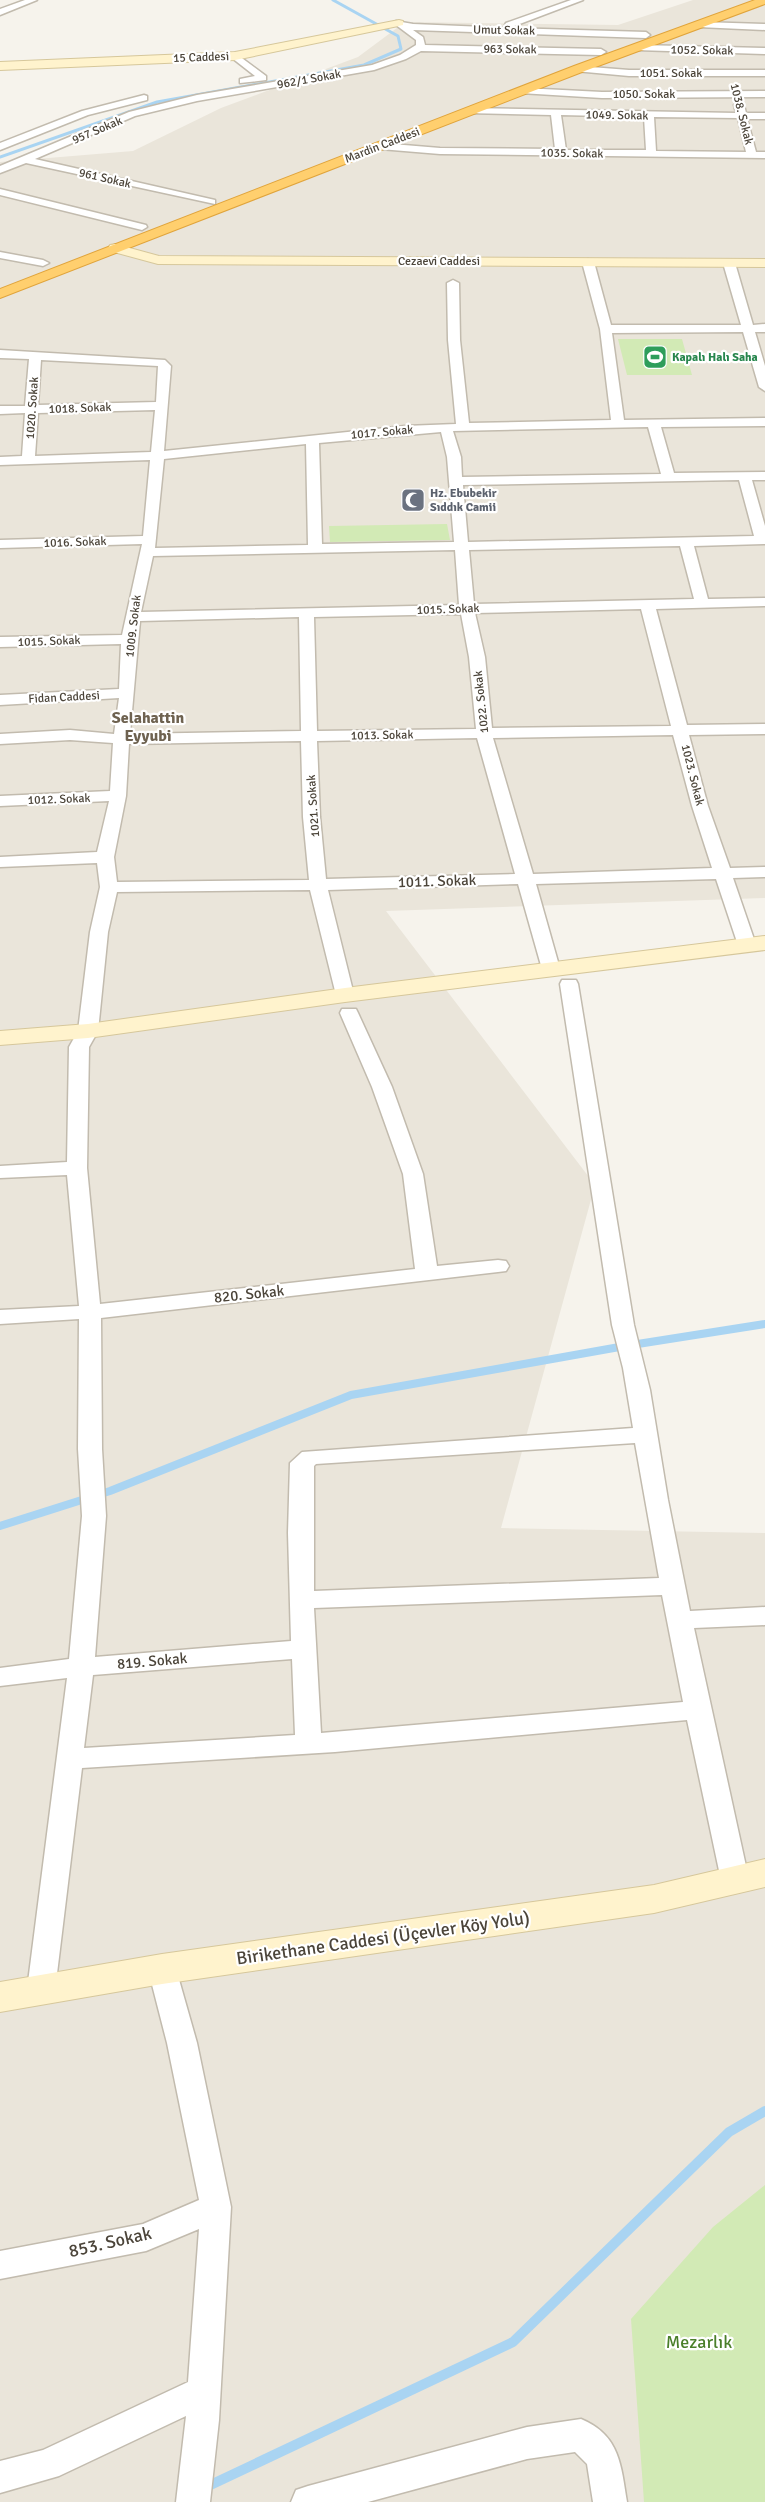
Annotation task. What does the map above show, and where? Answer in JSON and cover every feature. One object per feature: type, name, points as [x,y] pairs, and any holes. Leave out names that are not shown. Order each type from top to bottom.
[{"type":"highway","name":"Mardin Caddesi","points":[[0,281],[736,0]]},
{"type":"highway","name":"Mardin Caddesi","points":[[0,294],[469,111],[765,0]]},
{"type":"street","points":[[0,12],[33,0]]},
{"type":"street","points":[[498,29],[579,0]]},
{"type":"street","points":[[400,23],[420,39],[421,46],[419,48]]},
{"type":"street","name":"Umut Sokak","points":[[400,23],[413,28],[498,29],[646,35]]},
{"type":"street","name":"15 Caddesi","points":[[0,66],[235,56],[400,23]]},
{"type":"street","points":[[701,25],[765,26]]},
{"type":"street","name":"963 Sokak","points":[[419,48],[601,52]]},
{"type":"street","name":"962/1 Sokak","points":[[197,98],[359,70],[403,57],[419,48]]},
{"type":"street","name":"1052. Sokak","points":[[640,48],[765,51]]},
{"type":"street","points":[[189,89],[263,78],[235,56]]},
{"type":"street","name":"1051. Sokak","points":[[578,70],[628,73],[765,73]]},
{"type":"street","name":"1038. Sokak","points":[[732,73],[752,155]]},
{"type":"street","name":"1050. Sokak","points":[[523,91],[602,94],[765,94]]},
{"type":"street","points":[[0,147],[85,113],[152,96]]},
{"type":"street","name":"957 Sokak","points":[[0,170],[20,158],[132,114],[197,98]]},
{"type":"street","name":"1049. Sokak","points":[[469,111],[556,114],[765,116]]},
{"type":"street","points":[[556,114],[561,153]]},
{"type":"street","points":[[649,115],[652,141],[651,154]]},
{"type":"street","name":"1035. Sokak","points":[[380,146],[440,151],[765,155]]},
{"type":"street","name":"961 Sokak","points":[[0,154],[211,202]]},
{"type":"street","points":[[0,192],[142,227]]},
{"type":"street","name":"Cezaevi Caddesi","points":[[114,248],[158,260],[765,263]]},
{"type":"street","points":[[0,255],[43,263]]},
{"type":"street","points":[[588,262],[606,329],[618,423]]},
{"type":"street","points":[[729,263],[765,387]]},
{"type":"street","points":[[453,283],[454,340],[463,427]]},
{"type":"street","points":[[606,329],[765,328]]},
{"type":"street","name":"1009. Sokak","points":[[0,354],[161,363],[165,366],[149,546],[132,617],[129,640],[127,693],[121,739],[118,796],[106,857],[108,887],[99,932],[84,1039],[77,1168],[90,1312],[90,1449],[94,1516],[81,1667],[41,1990]]},
{"type":"street","name":"1020. Sokak","points":[[28,461],[36,356]]},
{"type":"street","name":"1018. Sokak","points":[[0,410],[161,406]]},
{"type":"street","name":"1017. Sokak","points":[[0,461],[156,456],[312,439],[463,427],[765,422]]},
{"type":"street","points":[[653,423],[669,478]]},
{"type":"street","name":"1022. Sokak","points":[[446,428],[454,458],[467,608],[477,657],[484,733],[526,878],[560,976],[623,1325],[634,1358],[679,1620],[697,1710],[750,1876]]},
{"type":"street","points":[[312,439],[314,548]]},
{"type":"street","points":[[744,476],[763,540]]},
{"type":"street","points":[[456,481],[765,476]]},
{"type":"street","name":"1016. Sokak","points":[[0,544],[314,548],[763,540]]},
{"type":"street","points":[[686,541],[702,603]]},
{"type":"street","name":"1015. Sokak","points":[[132,617],[765,602]]},
{"type":"street","name":"1023. Sokak","points":[[647,604],[700,806],[722,874],[759,949]]},
{"type":"street","name":"1021. Sokak","points":[[306,614],[310,703],[308,736],[318,885],[347,1004],[382,1087],[413,1174],[427,1275]]},
{"type":"street","name":"1015. Sokak","points":[[0,642],[129,640]]},
{"type":"street","name":"Fidan Caddesi","points":[[0,700],[127,693]]},
{"type":"street","name":"1013. Sokak","points":[[0,739],[70,735],[121,739],[765,729]]},
{"type":"street","name":"1012. Sokak","points":[[0,801],[118,796]]},
{"type":"street","points":[[0,862],[106,857]]},
{"type":"street","name":"1011. Sokak","points":[[108,887],[318,885],[765,872]]},
{"type":"street","points":[[0,1053],[84,1039],[759,949]]},
{"type":"street","points":[[0,1038],[84,1039]]},
{"type":"street","points":[[0,1172],[77,1168]]},
{"type":"street","name":"820. Sokak","points":[[0,1317],[90,1312],[498,1266]]},
{"type":"street","points":[[309,1744],[301,1600],[300,1503],[302,1463],[310,1457],[646,1435]]},
{"type":"street","points":[[301,1600],[673,1586]]},
{"type":"street","points":[[679,1620],[765,1616]]},
{"type":"street","name":"819. Sokak","points":[[0,1677],[81,1667],[304,1649]]},
{"type":"street","points":[[69,1759],[309,1744],[697,1710]]},
{"type":"street","name":"Birikethane Caddesi (Üçevler Köy Yolu)","points":[[0,1997],[162,1969],[654,1899],[750,1876]]},
{"type":"street","points":[[162,1969],[182,2043],[216,2207],[203,2405],[192,2502]]},
{"type":"street","name":"853. Sokak","points":[[0,2265],[146,2237],[216,2207]]},
{"type":"street","points":[[0,2476],[47,2465],[203,2405]]},
{"type":"street","points":[[308,2502],[527,2443],[581,2434],[603,2457],[610,2502]]},
{"type":"shaded area","points":[[693,0],[765,0],[765,898],[386,911],[595,1185],[501,1528],[765,1533],[765,2502],[0,2502],[0,162],[133,151],[221,108],[358,57],[405,22],[618,25]]},
{"type":"green space","name":"Kapalı Halı Saha","points":[[618,339],[682,339],[692,375],[627,375]]},
{"type":"green space","points":[[447,524],[450,540],[330,542],[329,526]]},
{"type":"green space","name":"Mezarlık","points":[[765,2185],[765,2502],[644,2502],[631,2319],[713,2227]]},
{"type":"waterway","points":[[0,157],[157,102],[364,65],[401,49],[398,36],[333,0]]},
{"type":"waterway","points":[[0,1526],[110,1491],[351,1395],[625,1346],[765,1324]]},
{"type":"waterway","points":[[204,2488],[513,2342],[729,2132],[765,2111]]},
{"type":"place","name":"Kapalı Halı Saha","points":[[655,357]]},
{"type":"place","name":"Hz. Ebubekir Sıddık Camii","points":[[413,500]]},
{"type":"district","name":"Selahattin Eyyubi","points":[[148,726]]}]
